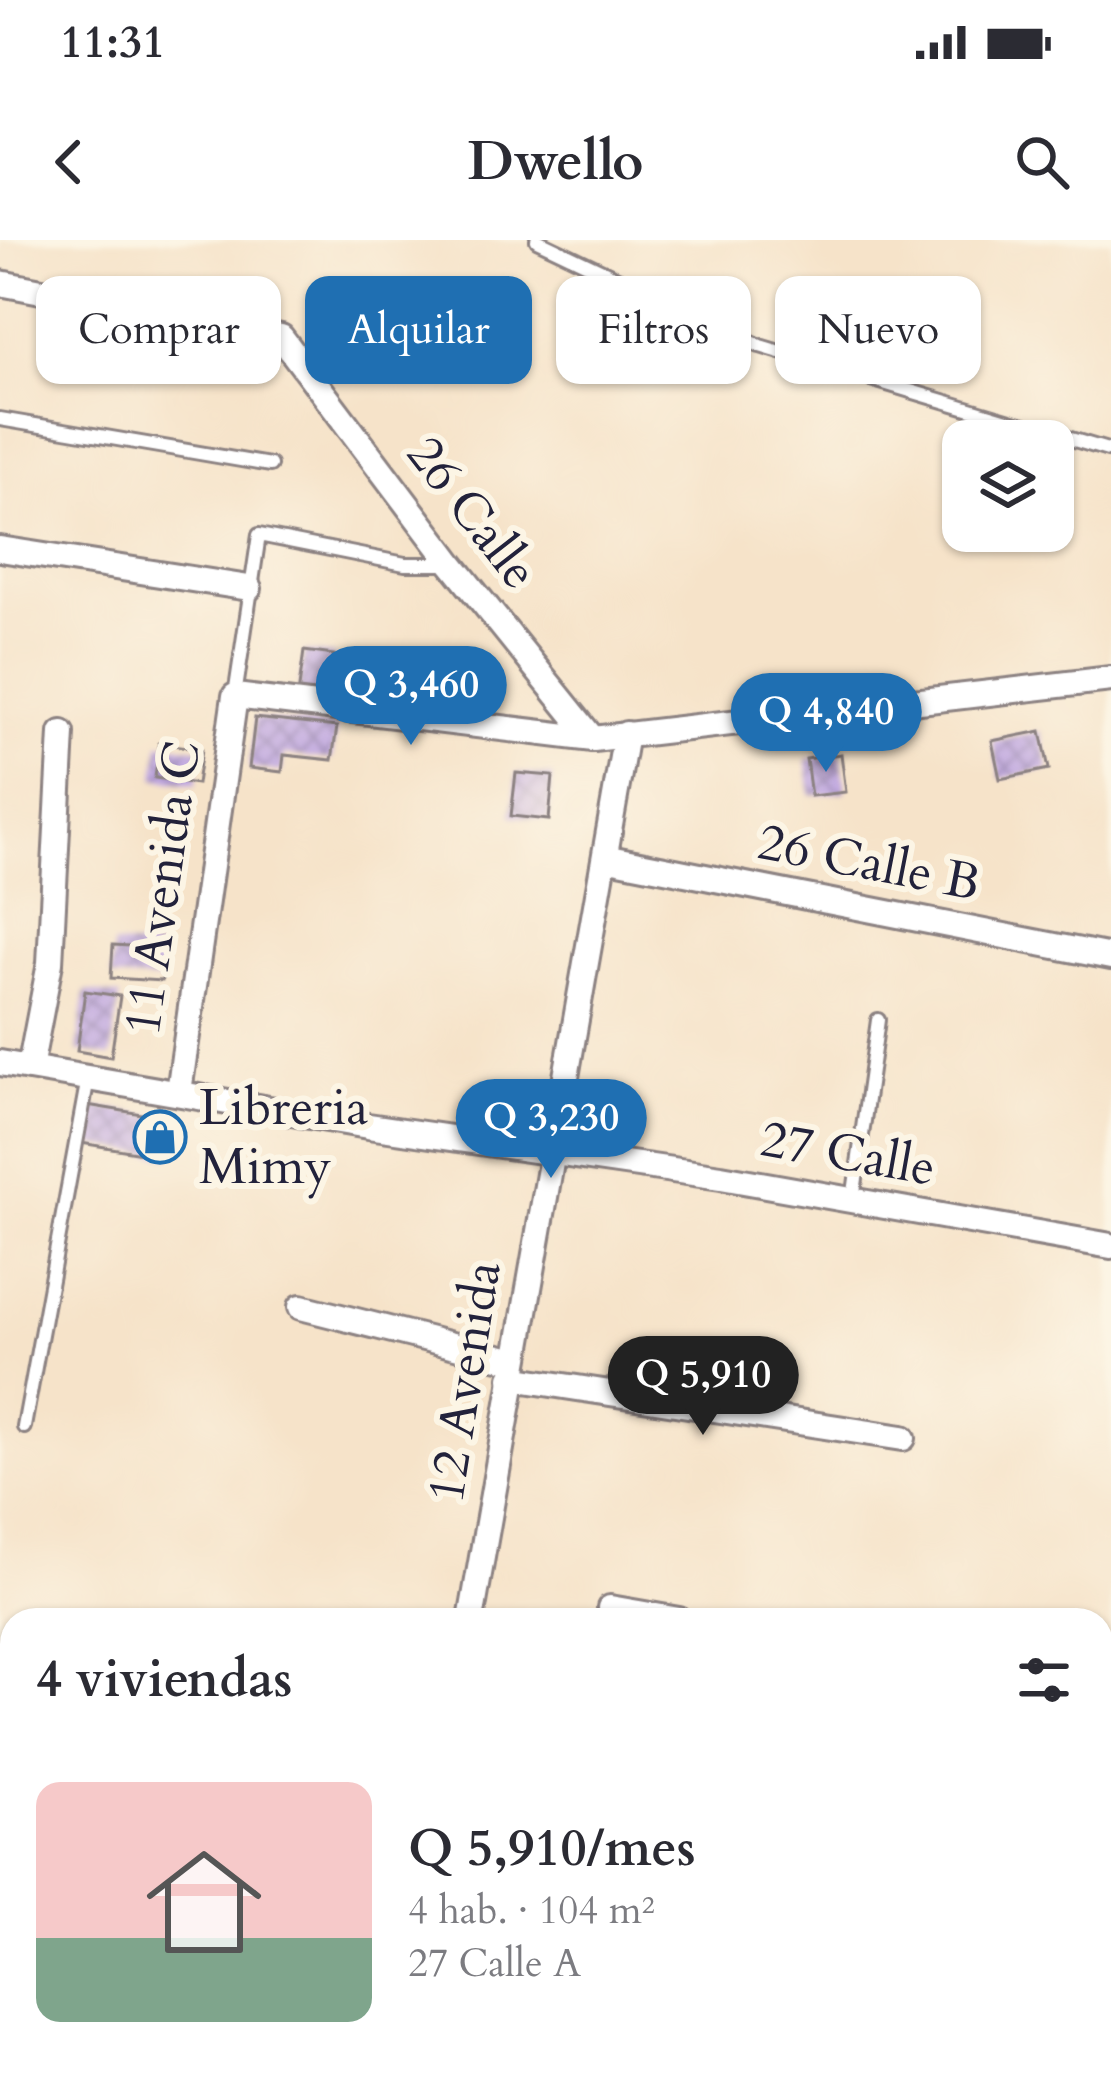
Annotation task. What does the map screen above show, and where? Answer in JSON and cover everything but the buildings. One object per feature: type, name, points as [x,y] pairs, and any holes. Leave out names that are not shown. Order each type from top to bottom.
[{"type":"street","name":"26 Calle","points":[[0,283],[281,338],[452,564],[593,739]]},
{"type":"street","points":[[0,549],[249,588]]},
{"type":"street","points":[[236,697],[593,739],[1111,679]]},
{"type":"street","name":"11 Avenida C","points":[[179,1093],[236,697]]},
{"type":"street","points":[[30,1068],[50,963],[62,733]]},
{"type":"street","name":"12 Avenida","points":[[473,1608],[549,1150],[609,857],[626,734]]},
{"type":"street","name":"26 Calle B","points":[[609,857],[1111,957]]},
{"type":"street","name":"27 Calle","points":[[0,1063],[1111,1246]]},
{"type":"street","points":[[301,1307],[514,1369],[903,1438]]},
{"type":"lane","points":[[537,240],[760,346],[1111,451]]},
{"type":"lane","points":[[0,419],[270,465]]},
{"type":"lane","points":[[236,697],[259,536],[405,564],[452,564]]},
{"type":"lane","points":[[852,1201],[878,1019]]},
{"type":"lane","points":[[24,1427],[88,1078]]},
{"type":"place","name":"Libreria Mimy","points":[[160,1137]]}]
